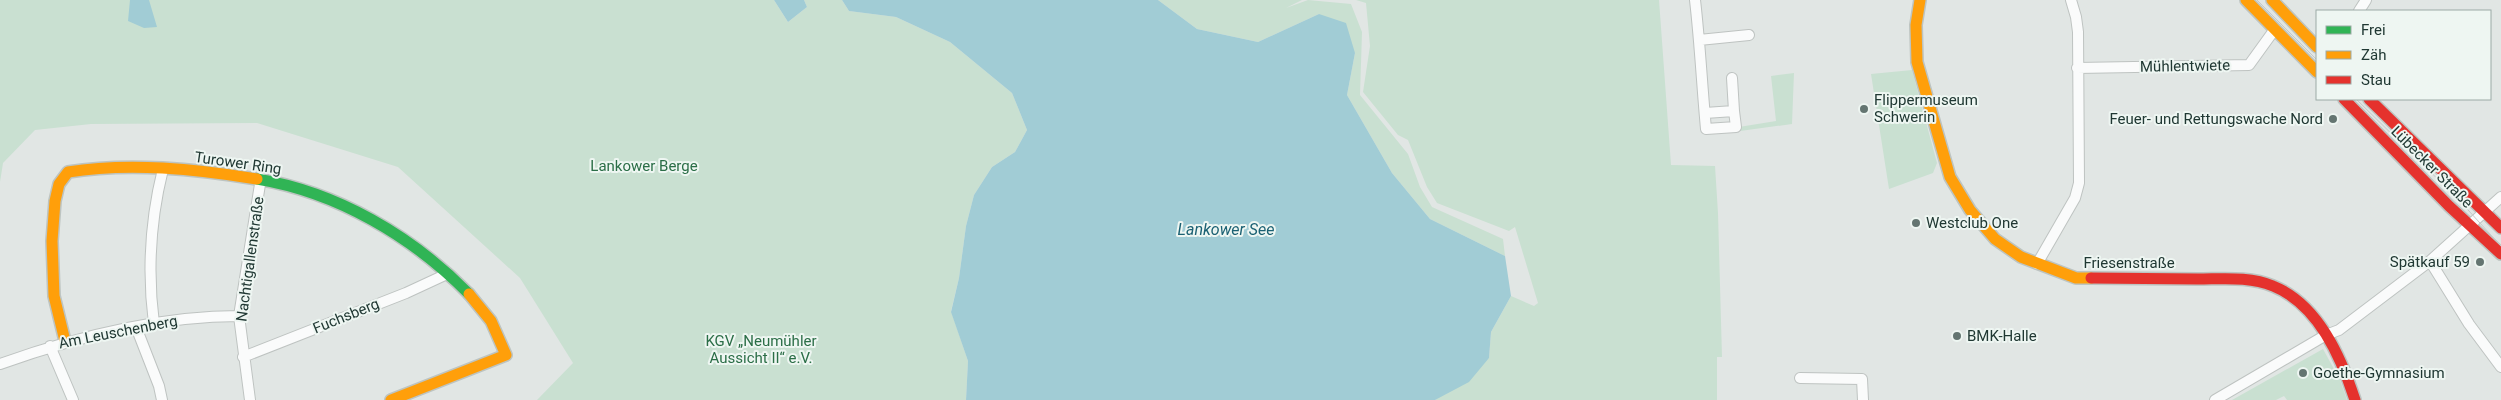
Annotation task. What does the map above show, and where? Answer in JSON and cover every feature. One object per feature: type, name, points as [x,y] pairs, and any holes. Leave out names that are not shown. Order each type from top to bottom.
[{"type":"street","points":[[1695,0],[1706,129],[1736,127],[1732,78]]},
{"type":"street","name":"Friesenstraße","points":[[1920,0],[1916,25],[1917,62],[1950,177],[1970,210],[1995,239],[2009,250],[2037,264],[2076,278],[2254,280],[2279,288],[2296,300],[2311,315],[2326,335],[2355,400]]},
{"type":"street","points":[[2037,264],[2074,198],[2078,184],[2076,17],[2071,0]]},
{"type":"street","points":[[2246,0],[2316,71]]},
{"type":"street","points":[[2272,0],[2316,46]]},
{"type":"street","name":"Mühlentwiete","points":[[2077,68],[2249,65],[2276,29]]},
{"type":"street","points":[[1699,40],[1749,35]]},
{"type":"street","name":"Lübecker Straße","points":[[2345,100],[2501,254]]},
{"type":"street","name":"Lübecker Straße","points":[[2370,100],[2501,228]]},
{"type":"street","points":[[1704,113],[1734,111]]},
{"type":"street","name":"Turower Ring","points":[[65,341],[54,296],[52,264],[55,201],[59,184],[68,172],[85,169],[163,169],[261,178],[312,192],[359,211],[404,237],[447,274],[485,311],[506,355],[391,400]]},
{"type":"street","points":[[154,324],[149,284],[150,244],[154,203],[163,169]]},
{"type":"street","name":"Nachtigallenstraße","points":[[250,400],[239,316],[261,178]]},
{"type":"street","points":[[2215,400],[2326,335],[2339,330],[2430,261],[2501,197]]},
{"type":"street","points":[[2430,261],[2469,324],[2501,367]]},
{"type":"street","name":"Fuchsberg","points":[[243,357],[447,274]]},
{"type":"street","name":"Am Leuschenberg","points":[[0,364],[65,341],[154,324],[210,316],[239,316]]},
{"type":"street","points":[[136,327],[159,386],[162,400]]},
{"type":"street","points":[[50,346],[73,400]]},
{"type":"street","points":[[1800,378],[1862,379],[1862,400]]},
{"type":"green space","name":"Lankower Berge","points":[[0,0],[774,0],[788,22],[807,7],[804,0],[842,0],[849,11],[896,17],[950,42],[1012,93],[1027,130],[1015,152],[992,167],[974,195],[966,226],[959,278],[951,311],[968,361],[966,400],[537,400],[573,363],[520,278],[398,167],[257,123],[91,124],[35,130],[3,163],[0,182]]},
{"type":"green space","points":[[1158,0],[1302,0],[1286,8],[1308,0],[1351,4],[1362,32],[1360,95],[1408,154],[1420,187],[1432,207],[1503,239],[1505,256],[1430,219],[1392,173],[1347,95],[1355,53],[1319,14],[1258,42],[1197,29]]},
{"type":"green space","points":[[1356,0],[1659,0],[1671,165],[1715,166],[1722,357],[1717,357],[1717,400],[1435,400],[1489,358],[1491,332],[1511,296],[1534,306],[1538,303],[1515,227],[1509,231],[1437,203],[1427,187],[1408,140],[1398,135],[1363,92],[1370,46],[1366,3]]},
{"type":"green space","points":[[1912,70],[1937,163],[1933,173],[1889,189],[1871,74]]},
{"type":"green space","points":[[1794,73],[1792,124],[1740,131],[1739,127],[1776,121],[1771,76]]},
{"type":"green space","name":"Goethe-Gymnasium","points":[[2323,349],[2340,380],[2347,400],[2287,400],[2284,396],[2276,400],[2232,400]]},
{"type":"water","points":[[130,0],[149,0],[157,27],[144,28],[128,21]]},
{"type":"water","points":[[774,0],[804,0],[807,7],[788,22]]},
{"type":"water","name":"Lankower See","points":[[842,0],[1158,0],[1197,29],[1258,42],[1319,14],[1346,23],[1355,53],[1347,95],[1392,173],[1430,219],[1505,256],[1511,296],[1491,332],[1489,358],[1469,382],[1435,400],[966,400],[968,361],[951,312],[959,278],[966,226],[974,195],[992,167],[1015,152],[1027,130],[1012,93],[950,42],[896,17],[849,11]]},
{"type":"tram line","points":[[2257,0],[2316,59]]},
{"type":"tram line","points":[[2357,100],[2458,199],[2501,246]]},
{"type":"traffic: fast","points":[[257,179],[287,185],[316,194],[372,220],[423,253],[469,294]]},
{"type":"traffic: slow","points":[[1920,0],[1916,25],[1917,62],[1950,177],[1970,210],[1995,239],[2021,257],[2076,278],[2091,278]]},
{"type":"traffic: slow","points":[[2246,0],[2316,71]]},
{"type":"traffic: slow","points":[[2272,0],[2316,46]]},
{"type":"traffic: slow","points":[[65,341],[54,296],[52,241],[55,201],[59,184],[68,172],[115,167],[139,167],[210,172],[257,179]]},
{"type":"traffic: slow","points":[[391,400],[506,355],[491,321],[469,294]]},
{"type":"traffic: jam","points":[[2345,100],[2449,206],[2501,254]]},
{"type":"traffic: jam","points":[[2370,100],[2501,228]]},
{"type":"traffic: jam","points":[[2091,278],[2236,279],[2255,281],[2273,286],[2289,294],[2303,305],[2326,334],[2343,367],[2355,400]]},
{"type":"place","name":"Flippermuseum Schwerin","points":[[1864,109]]},
{"type":"place","name":"Feuer- und Rettungswache Nord","points":[[2333,119]]},
{"type":"place","name":"Westclub One","points":[[1916,223]]},
{"type":"place","name":"Spätkauf 59","points":[[2480,262]]},
{"type":"place","name":"BMK-Halle","points":[[1957,336]]},
{"type":"place","name":"Goethe-Gymnasium","points":[[2303,373]]},
{"type":"park label","name":"KGV „Neumühler Aussicht II“ e.V.","points":[[761,350]]}]
